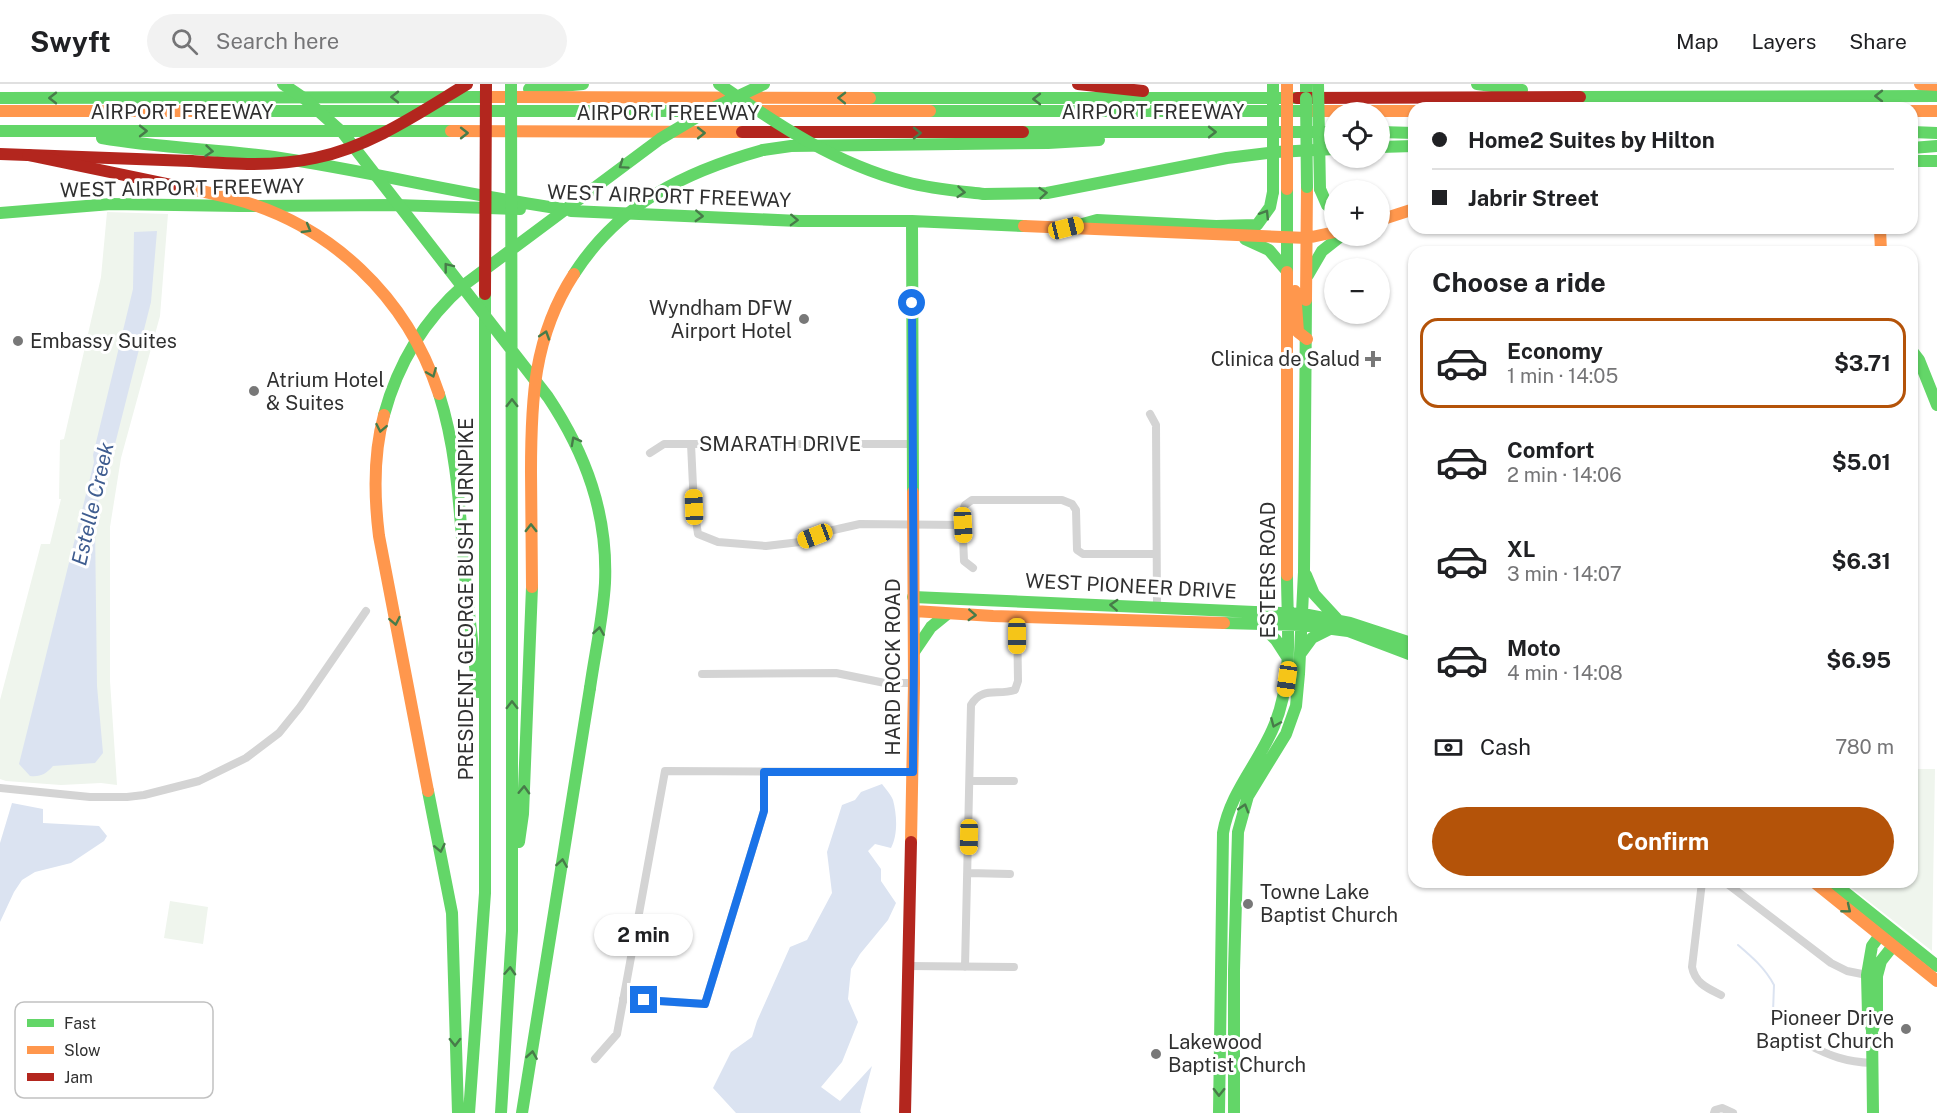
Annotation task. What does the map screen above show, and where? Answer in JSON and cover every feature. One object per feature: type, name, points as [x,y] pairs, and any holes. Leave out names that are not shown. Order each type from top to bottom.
[{"type":"main road","points":[[283,84],[323,113],[359,153],[548,398],[578,445],[599,504],[605,542],[605,586],[522,1113]]},
{"type":"main road","points":[[0,153],[246,164],[294,162],[327,155],[356,145],[467,84]]},
{"type":"main road","name":"PRESIDENT GEORGE BUSH TURNPIKE","points":[[470,1113],[484,915],[486,84]]},
{"type":"main road","points":[[501,1113],[510,971],[512,889],[511,84]]},
{"type":"main road","points":[[471,97],[583,84]]},
{"type":"main road","points":[[719,84],[795,136],[834,157],[888,177],[931,188],[984,194],[1047,193],[1120,181],[1235,157],[1324,150]]},
{"type":"main road","points":[[458,1113],[452,913],[379,536],[375,504],[375,462],[388,398],[402,365],[430,318],[453,294],[660,140],[707,111],[764,84]]},
{"type":"main road","points":[[1078,84],[1131,89],[1180,99]]},
{"type":"main road","points":[[1066,228],[1097,220],[1216,226],[1257,225],[1270,207],[1273,192],[1273,84]]},
{"type":"main road","name":"ESTERS ROAD","points":[[1234,1113],[1223,866],[1225,816],[1229,802],[1267,741],[1278,716],[1284,698],[1287,657],[1287,84]]},
{"type":"main road","name":"ESTERS ROAD","points":[[1219,1113],[1238,832],[1248,796],[1286,734],[1296,706],[1301,654],[1307,339],[1306,84]]},
{"type":"main road","points":[[1318,84],[1320,189],[1324,198]]},
{"type":"main road","points":[[1477,84],[1498,85],[1554,96]]},
{"type":"main road","points":[[1920,84],[1937,85]]},
{"type":"main road","name":"AIRPORT FREEWAY","points":[[0,98],[1180,99],[1937,96]]},
{"type":"main road","points":[[0,111],[1408,111]]},
{"type":"main road","points":[[1918,111],[1937,111]]},
{"type":"main road","points":[[0,118],[1324,119]]},
{"type":"main road","points":[[1390,118],[1408,118]]},
{"type":"main road","points":[[1918,118],[1937,118]]},
{"type":"main road","name":"AIRPORT FREEWAY","points":[[0,131],[1324,132]]},
{"type":"main road","points":[[63,131],[130,143],[273,157],[487,198],[578,211]]},
{"type":"main road","points":[[512,889],[523,814],[531,648],[532,407],[536,373],[543,341],[563,290],[590,250],[609,229],[649,196],[687,174],[711,164],[764,150],[815,146],[1088,142],[1154,132]]},
{"type":"main road","points":[[1390,132],[1408,132]]},
{"type":"main road","points":[[1918,132],[1935,132]]},
{"type":"main road","points":[[1390,147],[1408,146]]},
{"type":"main road","points":[[1918,148],[1937,146]]},
{"type":"main road","points":[[28,155],[232,198],[262,207],[327,240],[362,269],[387,296],[408,325],[424,354],[443,404],[452,453],[474,662],[486,740]]},
{"type":"main road","points":[[1918,161],[1937,161]]},
{"type":"main road","name":"WEST AIRPORT FREEWAY","points":[[0,213],[111,204],[396,206],[799,221],[912,221],[1307,238],[1324,234]]},
{"type":"main road","points":[[1390,217],[1408,211]]},
{"type":"main road","name":"HARD ROCK ROAD","points":[[905,1113],[914,684],[912,221]]},
{"type":"main road","points":[[1232,235],[1266,247],[1277,255],[1295,287],[1298,332],[1307,339]]},
{"type":"main road","points":[[1306,279],[1322,250],[1327,246]]},
{"type":"main road","points":[[1287,339],[1307,339]]},
{"type":"main road","points":[[1918,359],[1937,405]]},
{"type":"main road","points":[[1287,400],[1296,439],[1299,447],[1305,452]]},
{"type":"main road","points":[[1287,452],[1305,452]]},
{"type":"main road","points":[[1301,654],[1312,638],[1335,624],[1314,594],[1304,572]]},
{"type":"main road","name":"WEST PIONEER DRIVE","points":[[913,597],[1190,608],[1303,619],[1382,632],[1408,642]]},
{"type":"main road","points":[[1017,617],[1022,610],[1079,609],[1092,604]]},
{"type":"main road","points":[[1138,620],[1140,616],[1179,613],[1190,608]]},
{"type":"main road","name":"WEST PIONEER DRIVE","points":[[914,611],[1017,617],[1259,623],[1286,619]]},
{"type":"main road","points":[[914,652],[931,627],[948,614]]},
{"type":"main road","points":[[1259,623],[1276,640],[1287,657]]},
{"type":"main road","name":"WEST PIONEER DRIVE","points":[[1335,624],[1408,654]]},
{"type":"main road","points":[[1223,866],[1236,866]]},
{"type":"main road","points":[[1822,888],[1883,931]]},
{"type":"main road","points":[[1838,888],[1937,981]]},
{"type":"main road","points":[[1873,1113],[1872,1030],[1868,1015],[1867,975],[1869,955],[1883,931]]},
{"type":"main road","points":[[1872,1030],[1877,1015],[1877,976],[1881,961],[1896,942]]},
{"type":"main road","points":[[1896,942],[1937,966]]},
{"type":"street","points":[[1150,414],[1156,425],[1157,607]]},
{"type":"street","name":"SMARATH DRIVE","points":[[650,453],[664,444],[912,444]]},
{"type":"street","points":[[691,444],[694,507],[698,534],[718,542],[766,546],[800,542],[829,531],[860,524],[963,525]]},
{"type":"street","points":[[972,568],[964,561],[963,509],[972,501],[1062,500],[1072,504],[1076,510],[1077,550],[1083,554],[1155,554]]},
{"type":"street","points":[[0,788],[90,797],[127,797],[153,794],[199,781],[246,758],[279,733],[300,707],[366,611]]},
{"type":"street","points":[[965,967],[971,705],[975,697],[983,693],[1005,693],[1015,690],[1018,681],[1017,617]]},
{"type":"street","points":[[702,674],[836,673],[885,683],[914,684]]},
{"type":"street","points":[[595,1059],[617,1034],[665,771],[913,772]]},
{"type":"street","points":[[623,999],[705,1004],[764,811],[764,772]]},
{"type":"street","points":[[970,781],[1014,781]]},
{"type":"street","points":[[968,873],[1010,874]]},
{"type":"street","points":[[1701,888],[1693,974],[1701,984],[1720,995]]},
{"type":"street","points":[[1733,888],[1831,963],[1846,970],[1867,975]]},
{"type":"street","points":[[908,966],[1014,967]]},
{"type":"street","points":[[1807,1044],[1834,1058],[1872,1063]]},
{"type":"street","points":[[1718,1111],[1733,1113]]},
{"type":"shaded area","points":[[107,212],[168,214],[160,316],[121,458],[110,527],[110,681],[117,785],[101,783],[61,785],[6,781],[0,779],[0,700],[41,544],[50,544],[61,499],[59,499],[60,440],[64,439],[101,277]]},
{"type":"shaded area","points":[[1918,769],[1935,769],[1932,951],[1852,888],[1918,888]]},
{"type":"shaded area","points":[[170,901],[208,907],[203,944],[164,938]]},
{"type":"water","name":"Estelle Creek","points":[[157,231],[151,302],[111,460],[100,491],[95,525],[97,686],[103,753],[95,763],[53,766],[43,774],[30,776],[19,764],[94,462],[93,455],[133,289],[134,232]]},
{"type":"water","points":[[882,784],[893,800],[896,818],[895,837],[891,848],[875,844],[868,851],[881,869],[881,881],[896,903],[888,920],[860,954],[851,969],[848,999],[858,1022],[842,1062],[821,1087],[840,1101],[872,1066],[861,1113],[736,1113],[713,1088],[731,1052],[752,1037],[790,947],[807,940],[832,893],[827,852],[842,805],[855,800],[861,792]]},
{"type":"water","points":[[12,803],[43,809],[43,823],[99,826],[107,836],[104,841],[71,863],[35,872],[22,880],[0,922],[0,843]]},
{"type":"waterway","points":[[1738,945],[1753,958],[1774,985],[1773,1012]]},
{"type":"traffic: fast","points":[[283,84],[305,99],[343,133],[548,397],[573,440],[592,485],[603,533],[605,558],[603,609],[590,688]]},
{"type":"traffic: fast","points":[[511,84],[512,587]]},
{"type":"traffic: fast","points":[[529,89],[583,84]]},
{"type":"traffic: fast","points":[[719,84],[808,142],[856,165],[916,184],[984,194]]},
{"type":"traffic: fast","points":[[384,415],[397,378],[414,344],[437,313],[464,285],[660,139],[707,111],[764,84]]},
{"type":"traffic: fast","points":[[1273,84],[1273,192]]},
{"type":"traffic: fast","points":[[1306,84],[1306,98]]},
{"type":"traffic: fast","points":[[1318,84],[1320,189]]},
{"type":"traffic: fast","points":[[1477,84],[1522,90]]},
{"type":"traffic: fast","points":[[1580,97],[1937,96]]},
{"type":"traffic: fast","points":[[0,98],[488,97]]},
{"type":"traffic: fast","points":[[870,98],[1297,98]]},
{"type":"traffic: fast","points":[[1306,98],[1307,187]]},
{"type":"traffic: fast","points":[[232,111],[695,111]]},
{"type":"traffic: fast","points":[[930,111],[1311,111]]},
{"type":"traffic: fast","points":[[0,131],[451,131]]},
{"type":"traffic: fast","points":[[1023,132],[1324,132]]},
{"type":"traffic: fast","points":[[1390,132],[1408,133]]},
{"type":"traffic: fast","points":[[1918,132],[1937,133]]},
{"type":"traffic: fast","points":[[102,138],[274,157],[578,211]]},
{"type":"traffic: fast","points":[[763,150],[791,146],[1048,143],[1099,140]]},
{"type":"traffic: fast","points":[[1390,147],[1408,146]]},
{"type":"traffic: fast","points":[[1918,148],[1937,146]]},
{"type":"traffic: fast","points":[[574,274],[611,228],[656,194],[706,169],[763,150]]},
{"type":"traffic: fast","points":[[984,194],[1047,193],[1227,158],[1324,150]]},
{"type":"traffic: fast","points":[[1918,161],[1937,161]]},
{"type":"traffic: fast","points":[[1287,189],[1287,272]]},
{"type":"traffic: fast","points":[[1320,189],[1324,198]]},
{"type":"traffic: fast","points":[[1079,225],[1097,220],[1216,226],[1257,225],[1270,207],[1273,192]]},
{"type":"traffic: fast","points":[[0,213],[111,204],[396,205],[520,209]]},
{"type":"traffic: fast","points":[[571,211],[799,221],[912,221],[1024,226]]},
{"type":"traffic: fast","points":[[912,221],[913,492]]},
{"type":"traffic: fast","points":[[1245,239],[1269,250],[1287,271]]},
{"type":"traffic: fast","points":[[1308,275],[1322,251],[1328,246]]},
{"type":"traffic: fast","points":[[469,1113],[485,893],[485,294]]},
{"type":"traffic: fast","points":[[1234,1113],[1234,970],[1238,832],[1248,796],[1286,734],[1296,706],[1299,674],[1304,572],[1306,300]]},
{"type":"traffic: fast","points":[[1918,359],[1937,405]]},
{"type":"traffic: fast","points":[[439,394],[455,465],[466,587]]},
{"type":"traffic: fast","points":[[1219,1113],[1223,833],[1232,804],[1268,740],[1280,708],[1287,670],[1287,575]]},
{"type":"traffic: fast","points":[[1306,575],[1314,594],[1337,619]]},
{"type":"traffic: fast","points":[[466,587],[478,692]]},
{"type":"traffic: fast","points":[[501,1113],[512,931],[512,587]]},
{"type":"traffic: fast","points":[[519,842],[523,814],[532,587]]},
{"type":"traffic: fast","points":[[913,597],[1303,614],[1350,623],[1408,642]]},
{"type":"traffic: fast","points":[[914,652],[931,627],[947,614]]},
{"type":"traffic: fast","points":[[1224,623],[1302,625],[1348,631],[1408,654]]},
{"type":"traffic: fast","points":[[1259,623],[1276,640],[1287,657]]},
{"type":"traffic: fast","points":[[1301,653],[1312,638],[1330,629]]},
{"type":"traffic: fast","points":[[522,1113],[590,688]]},
{"type":"traffic: fast","points":[[428,791],[452,913],[458,1113]]},
{"type":"traffic: fast","points":[[1840,888],[1937,966]]},
{"type":"traffic: fast","points":[[1873,1113],[1872,1030],[1868,1015],[1867,975],[1872,946],[1886,927]]},
{"type":"traffic: fast","points":[[1873,1029],[1877,1015],[1877,976],[1881,961],[1896,942]]},
{"type":"traffic: slow","points":[[1287,84],[1287,189]]},
{"type":"traffic: slow","points":[[1920,84],[1937,85]]},
{"type":"traffic: slow","points":[[488,97],[870,98]]},
{"type":"traffic: slow","points":[[0,111],[232,111]]},
{"type":"traffic: slow","points":[[695,111],[930,111]]},
{"type":"traffic: slow","points":[[1311,111],[1408,111]]},
{"type":"traffic: slow","points":[[1918,111],[1937,111]]},
{"type":"traffic: slow","points":[[451,131],[742,132]]},
{"type":"traffic: slow","points":[[172,185],[231,198],[267,210],[301,226],[332,246],[360,269],[385,296],[407,326],[425,359],[439,394]]},
{"type":"traffic: slow","points":[[1306,300],[1307,187]]},
{"type":"traffic: slow","points":[[1390,217],[1408,211]]},
{"type":"traffic: slow","points":[[1024,226],[1307,238],[1324,234]]},
{"type":"traffic: slow","points":[[1880,234],[1881,246]]},
{"type":"traffic: slow","points":[[1287,272],[1287,575]]},
{"type":"traffic: slow","points":[[532,587],[531,446],[537,370],[550,322],[574,274]]},
{"type":"traffic: slow","points":[[1295,291],[1298,332],[1307,339]]},
{"type":"traffic: slow","points":[[384,415],[378,445],[376,476],[379,536],[428,791]]},
{"type":"traffic: slow","points":[[911,842],[914,683],[913,492]]},
{"type":"traffic: slow","points":[[914,611],[993,616],[1224,623]]},
{"type":"traffic: slow","points":[[1821,888],[1937,981]]},
{"type":"traffic: jam","points":[[191,161],[269,164],[300,161],[335,153],[394,128],[467,84]]},
{"type":"traffic: jam","points":[[485,294],[486,84]]},
{"type":"traffic: jam","points":[[1078,84],[1143,91]]},
{"type":"traffic: jam","points":[[1297,98],[1580,97]]},
{"type":"traffic: jam","points":[[742,132],[1023,132]]},
{"type":"traffic: jam","points":[[0,154],[191,161]]},
{"type":"traffic: jam","points":[[28,155],[172,185]]},
{"type":"traffic: jam","points":[[905,1113],[911,842]]},
{"type":"place","name":"Wyndham DFW Airport Hotel","points":[[804,319]]},
{"type":"place","name":"Embassy Suites","points":[[18,341]]},
{"type":"place","name":"Clinica de Salud","points":[[1373,359]]},
{"type":"place","name":"Atrium Hotel & Suites","points":[[254,391]]},
{"type":"place","name":"Towne Lake Baptist Church","points":[[1248,904]]},
{"type":"place","name":"Pioneer Drive Baptist Church","points":[[1906,1029]]},
{"type":"place","name":"Lakewood Baptist Church","points":[[1156,1054]]},
{"type":"route","points":[[644,1000],[705,1004],[764,811],[764,772],[913,772],[912,303]]}]
